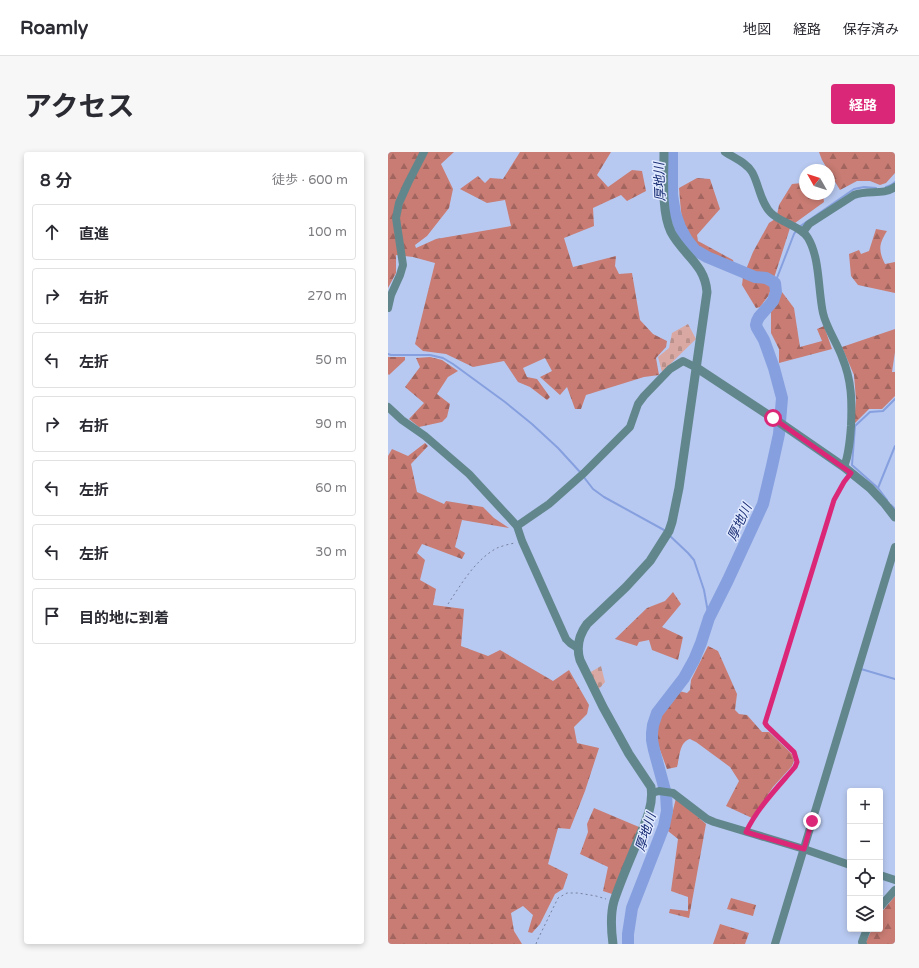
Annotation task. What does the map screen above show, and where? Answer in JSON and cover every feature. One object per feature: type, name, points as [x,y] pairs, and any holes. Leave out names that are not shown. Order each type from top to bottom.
[{"type":"street","points":[[388,308],[391,295],[403,265],[396,218],[399,203],[424,152]]},
{"type":"street","points":[[664,152],[664,204],[671,231],[677,242],[704,276],[708,292],[679,488],[672,522],[650,561],[582,630],[578,653],[603,707],[629,754],[656,792],[671,792],[707,819],[714,822],[802,848],[847,864]]},
{"type":"street","points":[[725,152],[746,165],[751,171],[766,207],[771,213],[808,238],[813,249],[823,313],[842,356],[848,373],[851,391],[852,405],[847,470]]},
{"type":"street","points":[[798,230],[854,195],[861,192],[887,192],[895,187]]},
{"type":"street","points":[[517,526],[549,504],[630,427],[638,404],[644,396],[670,369],[683,361],[697,368],[773,418],[847,470],[870,488],[895,517]]},
{"type":"street","points":[[388,407],[402,420],[425,436],[469,474],[517,526],[566,639],[578,648]]},
{"type":"street","points":[[775,944],[802,848],[895,546]]},
{"type":"street","points":[[613,944],[611,922],[614,902],[656,792]]},
{"type":"street","points":[[883,876],[895,880]]},
{"type":"street","points":[[883,904],[895,890]]},
{"type":"street","points":[[862,944],[867,932]]},
{"type":"path","points":[[746,832],[751,822],[775,790],[795,767],[797,762],[794,752],[765,723],[834,500],[844,482],[847,470]]},
{"type":"path","points":[[448,604],[464,580],[480,561],[498,548],[522,540]]},
{"type":"path","points":[[536,944],[558,898],[567,893],[596,896],[614,902]]},
{"type":"green space","points":[[388,152],[454,152],[441,164],[453,189],[449,208],[427,236],[415,245],[416,248],[436,239],[511,226],[505,200],[487,203],[460,189],[478,176],[485,183],[490,178],[503,179],[520,152],[611,152],[597,175],[608,187],[632,170],[642,171],[646,191],[627,201],[621,195],[593,208],[594,226],[564,238],[573,267],[616,256],[615,266],[619,274],[632,273],[640,320],[653,334],[667,341],[666,347],[656,358],[659,375],[644,377],[586,395],[581,409],[575,409],[567,387],[560,395],[540,377],[552,371],[545,358],[523,368],[527,377],[537,379],[550,397],[547,400],[530,387],[518,382],[504,361],[473,367],[446,354],[423,351],[415,344],[435,263],[413,257],[396,255],[396,273],[388,288]]},
{"type":"green space","points":[[819,152],[895,152],[895,173],[886,183],[880,185],[870,181],[857,181],[840,190],[835,182],[835,164],[824,164]]},
{"type":"green space","points":[[697,178],[710,179],[720,209],[697,235],[698,241],[733,260],[734,264],[713,257],[702,251],[694,244],[685,229],[682,220],[679,188]]},
{"type":"green space","points":[[799,183],[799,200],[824,200],[824,202],[795,223],[777,215],[779,205],[792,184]]},
{"type":"green space","points":[[775,219],[790,228],[769,295],[760,307],[756,308],[742,285],[743,277],[753,252],[769,223]]},
{"type":"green space","points":[[876,229],[887,231],[882,240],[880,251],[885,264],[895,262],[895,293],[858,285],[851,276],[849,254],[859,250],[861,254],[869,251]]},
{"type":"green space","points":[[782,292],[794,308],[800,347],[822,341],[817,329],[824,326],[832,349],[779,363],[779,349],[771,333],[771,312]]},
{"type":"green space","points":[[688,324],[696,339],[662,372],[658,357],[669,348],[672,333]]},
{"type":"green space","points":[[895,329],[895,352],[892,372],[895,372],[895,396],[882,409],[869,409],[854,424],[856,399],[854,375],[842,347]]},
{"type":"green space","points":[[388,357],[405,357],[405,360],[389,375],[388,374]]},
{"type":"green space","points":[[430,357],[442,360],[458,371],[448,377],[437,394],[450,404],[447,417],[442,422],[419,427],[409,419],[424,403],[405,387],[420,367],[416,358]]},
{"type":"green space","points":[[425,443],[428,446],[411,464],[417,492],[444,504],[446,501],[483,507],[494,518],[509,528],[462,520],[455,547],[465,553],[462,559],[422,544],[417,553],[425,560],[420,580],[436,589],[433,605],[464,609],[461,646],[488,656],[500,650],[553,681],[569,670],[589,705],[587,714],[574,727],[577,743],[599,748],[585,791],[570,829],[558,828],[548,864],[568,874],[563,889],[555,894],[540,924],[532,933],[528,932],[533,915],[523,906],[511,913],[514,931],[522,944],[388,944],[388,456],[392,449],[408,456]]},
{"type":"green space","points":[[673,592],[681,604],[662,627],[683,637],[678,660],[652,650],[649,640],[639,642],[637,646],[615,639],[647,608],[665,601]]},
{"type":"green space","points":[[708,646],[718,651],[737,694],[735,710],[739,714],[747,715],[762,732],[769,732],[792,754],[794,761],[792,766],[773,787],[752,818],[726,806],[739,781],[730,767],[690,739],[684,743],[680,750],[677,767],[667,769],[656,739],[654,730],[660,714],[679,691],[687,693],[690,690],[691,680]]},
{"type":"green space","points":[[601,666],[605,682],[599,689],[589,673]]},
{"type":"green space","points":[[676,798],[706,824],[689,918],[669,913],[670,909],[688,911],[688,897],[671,891],[678,839],[668,831]]},
{"type":"green space","points":[[594,808],[639,827],[612,894],[603,891],[608,867],[580,854],[588,832],[587,824]]},
{"type":"green space","points":[[895,896],[895,944],[866,944],[871,932],[883,932],[883,910]]},
{"type":"green space","points":[[731,898],[756,905],[753,916],[727,909]]},
{"type":"green space","points":[[720,924],[749,933],[745,944],[713,944]]},
{"type":"waterway","name":"厚地川","points":[[628,944],[632,908],[664,826],[667,811],[666,794],[652,740],[653,725],[657,713],[684,678],[694,660],[709,618],[763,504],[779,434],[782,398],[774,368],[764,340],[756,325],[759,317],[773,301],[776,292],[775,283],[766,278],[755,277],[707,257],[695,250],[687,240],[675,213],[672,195],[672,152]]},
{"type":"waterway","points":[[886,187],[895,182]]},
{"type":"waterway","points":[[799,227],[854,189],[864,187],[876,188]]},
{"type":"waterway","points":[[775,283],[796,231]]},
{"type":"waterway","points":[[388,354],[430,355],[443,358],[453,364],[532,424],[558,448],[580,472]]},
{"type":"waterway","points":[[878,488],[852,465],[855,426],[870,412],[883,411],[895,399]]},
{"type":"waterway","points":[[887,500],[878,488],[895,446]]},
{"type":"waterway","points":[[583,476],[593,489],[604,497],[666,532]]},
{"type":"waterway","points":[[891,505],[895,509]]},
{"type":"waterway","points":[[669,535],[694,560],[704,590],[709,618]]},
{"type":"waterway","points":[[861,669],[895,679]]},
{"type":"route","points":[[773,418],[851,473],[834,500],[765,723],[794,752],[797,762],[795,767],[775,790],[751,822],[746,832],[804,849],[812,821]]}]
